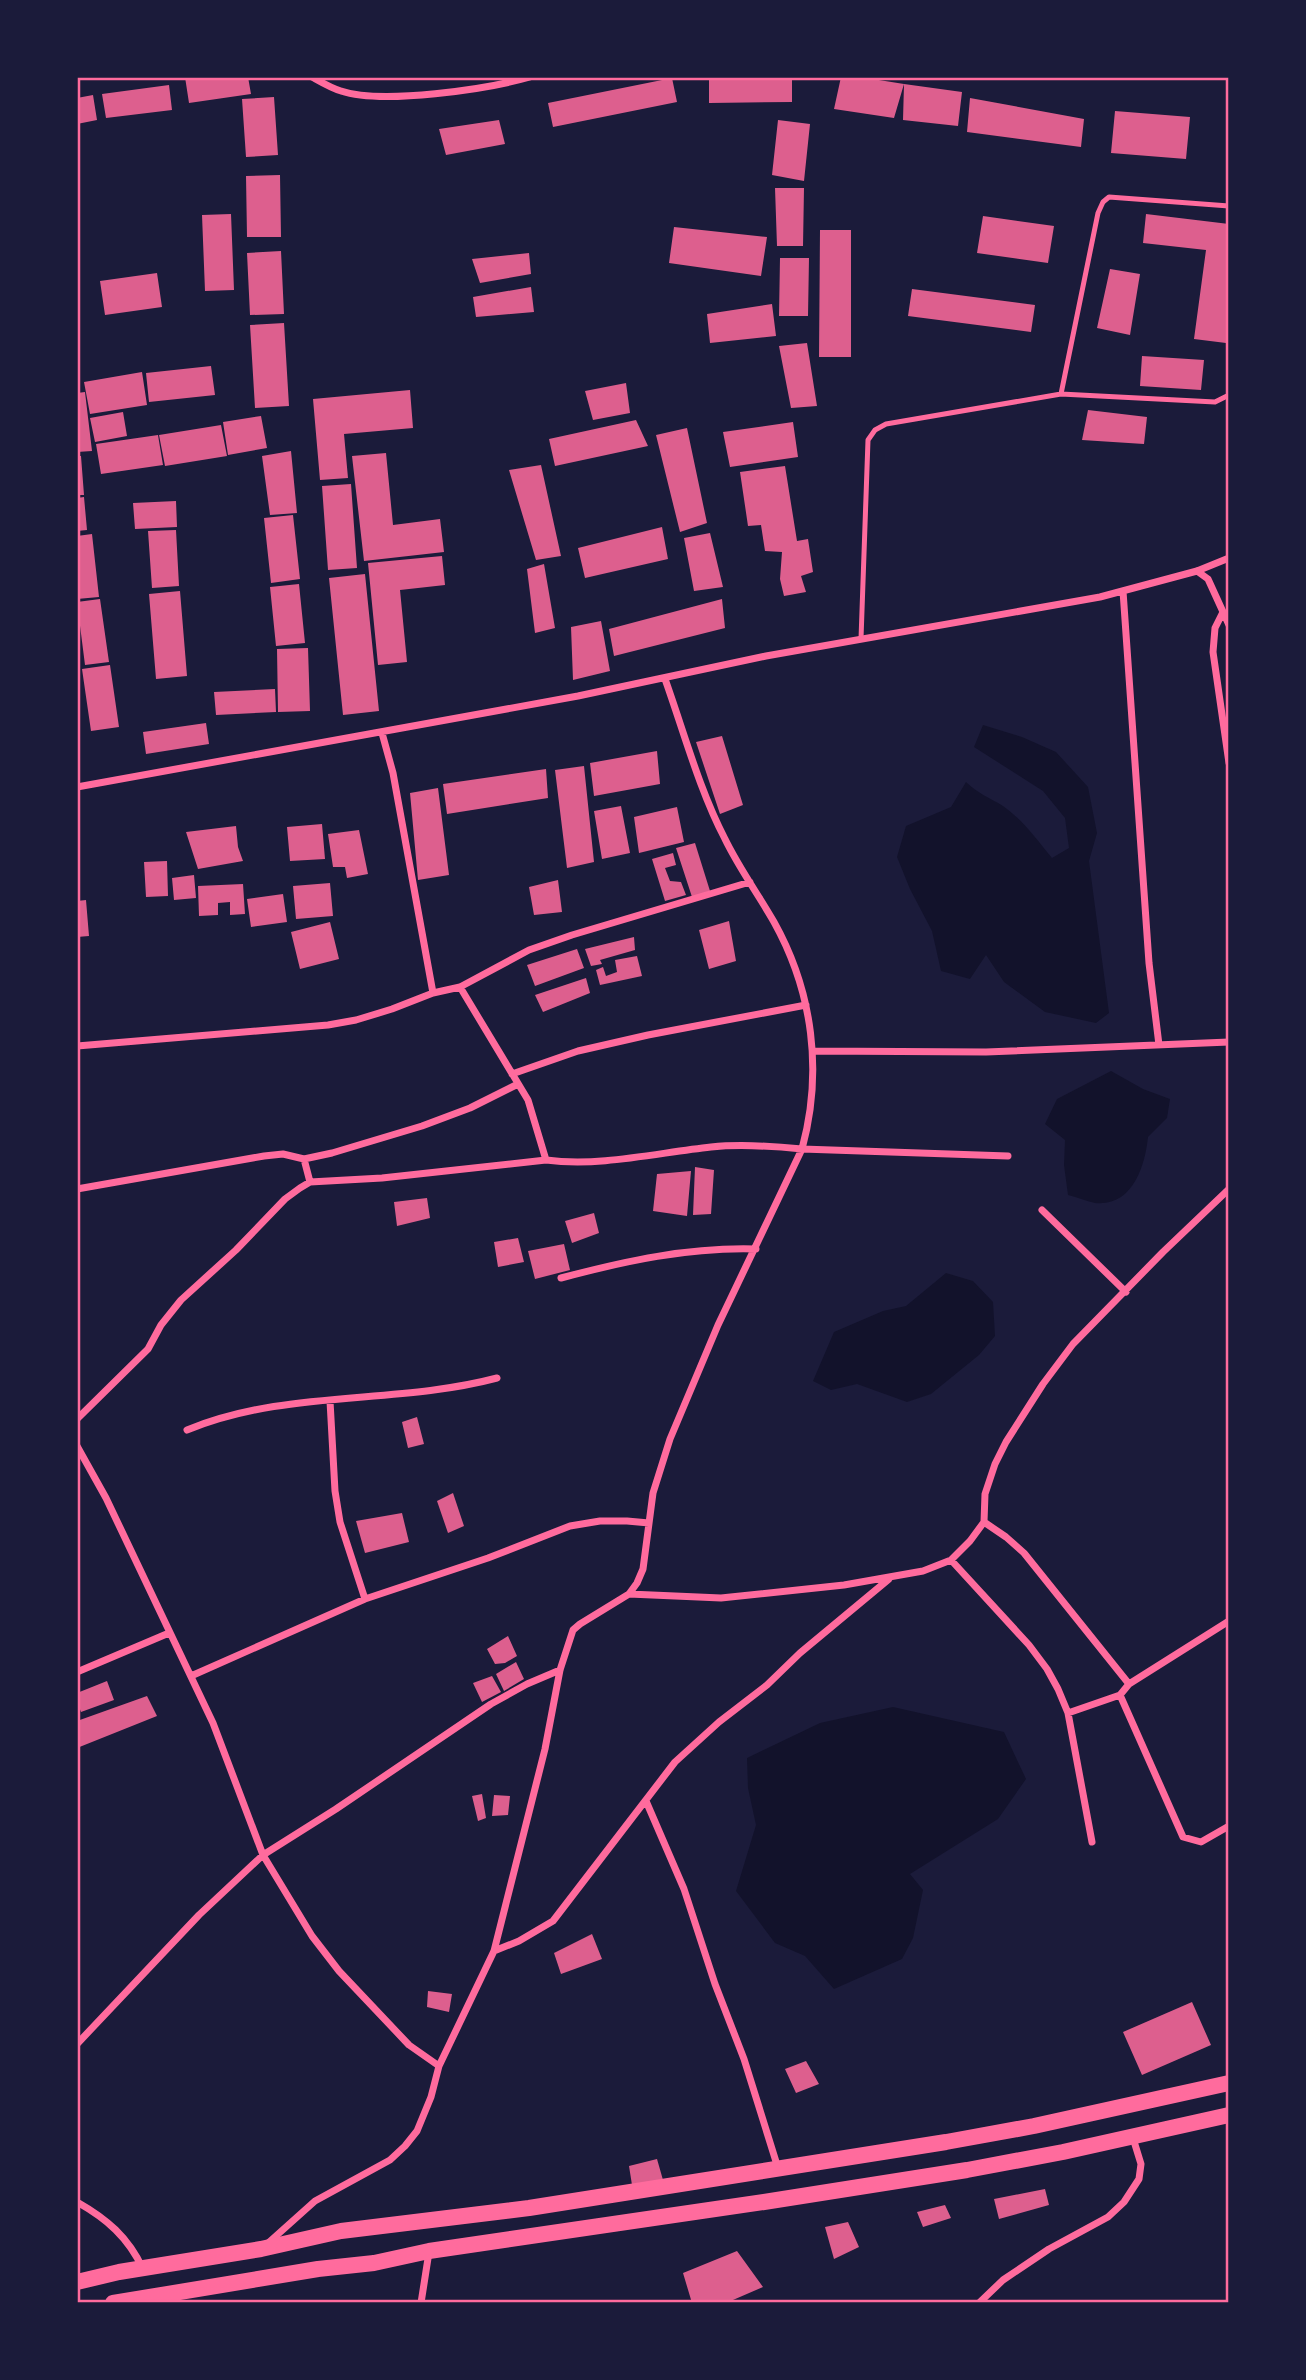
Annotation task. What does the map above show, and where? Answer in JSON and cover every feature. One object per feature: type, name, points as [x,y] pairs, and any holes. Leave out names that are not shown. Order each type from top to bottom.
[{"type":"main road","points":[[77,2282],[261,2249],[341,2231],[529,2208],[1034,2126],[1229,2083]]},
{"type":"main road","points":[[113,2303],[318,2269],[374,2263],[429,2251],[764,2203],[967,2170],[1229,2115]]},
{"type":"main road","points":[[312,2238],[318,2269]]},
{"type":"street","points":[[312,77],[340,91],[365,96],[397,97],[507,83],[530,77]]},
{"type":"street","points":[[77,787],[382,733],[665,679],[766,656],[1031,610],[1123,591],[1197,571],[1229,558]]},
{"type":"street","points":[[1197,571],[1208,579],[1229,625]]},
{"type":"street","points":[[1123,591],[1149,963],[1159,1045]]},
{"type":"street","points":[[1223,612],[1215,628],[1213,652],[1229,763]]},
{"type":"street","points":[[261,2249],[314,2201],[390,2160],[417,2131],[431,2097],[439,2066],[494,1951],[544,1749],[560,1670],[573,1630],[629,1594],[637,1583],[643,1569],[653,1493],[670,1440],[713,1336],[802,1149],[809,1122],[814,1051],[796,968],[715,818],[665,679]]},
{"type":"street","points":[[382,733],[393,773],[433,993]]},
{"type":"street","points":[[77,1046],[328,1025],[392,1009],[433,993],[460,987],[529,950],[750,882]]},
{"type":"street","points":[[460,987],[528,1100],[545,1160]]},
{"type":"street","points":[[512,1073],[589,1048],[806,1005]]},
{"type":"street","points":[[814,1051],[986,1052],[1229,1042]]},
{"type":"street","points":[[77,1188],[264,1156],[283,1154],[304,1158],[422,1126],[470,1108],[518,1084]]},
{"type":"street","points":[[77,1419],[148,1349],[161,1325],[181,1300],[236,1250],[285,1199],[310,1182],[382,1178],[545,1160],[572,1163],[714,1147],[769,1146],[1008,1156]]},
{"type":"street","points":[[304,1158],[310,1182]]},
{"type":"street","points":[[629,1594],[721,1598],[889,1578],[923,1571],[951,1560],[970,1541],[984,1521],[985,1494],[1006,1442],[1043,1384],[1073,1344],[1229,1189]]},
{"type":"street","points":[[1042,1210],[1126,1292]]},
{"type":"street","points":[[561,1278],[606,1266],[687,1251],[755,1249]]},
{"type":"street","points":[[187,1430],[229,1414],[292,1402],[424,1393],[497,1378]]},
{"type":"street","points":[[330,1401],[335,1491],[340,1522],[365,1599]]},
{"type":"street","points":[[77,1447],[106,1498],[191,1675],[232,1769],[263,1855],[312,1936],[339,1971],[409,2045],[439,2066]]},
{"type":"street","points":[[191,1675],[365,1599],[488,1558],[570,1526],[600,1521],[649,1523]]},
{"type":"street","points":[[984,1521],[1006,1537],[1032,1562],[1129,1684]]},
{"type":"street","points":[[951,1560],[1047,1669],[1068,1713],[1092,1842]]},
{"type":"street","points":[[494,1951],[519,1941],[553,1921],[676,1762],[889,1578]]},
{"type":"street","points":[[1068,1713],[1119,1695],[1129,1684],[1229,1621]]},
{"type":"street","points":[[77,1672],[169,1633]]},
{"type":"street","points":[[77,2044],[199,1915],[263,1855],[491,1704],[560,1670]]},
{"type":"street","points":[[1119,1695],[1183,1837],[1200,1842],[1229,1826]]},
{"type":"street","points":[[646,1801],[684,1889],[715,1984],[744,2059],[778,2169]]},
{"type":"street","points":[[979,2303],[1003,2280],[1049,2249],[1108,2217],[1124,2202],[1139,2179],[1141,2164],[1133,2137]]},
{"type":"street","points":[[77,2202],[113,2225],[135,2252],[144,2269]]},
{"type":"street","points":[[421,2303],[429,2251]]},
{"type":"lane","points":[[1061,394],[1098,213],[1103,202],[1109,197],[1229,206]]},
{"type":"lane","points":[[861,639],[868,440],[875,430],[886,424],[1061,394],[1215,402],[1229,395]]},
{"type":"shaded area","points":[[983,725],[1022,737],[1056,752],[1088,787],[1097,833],[1089,861],[1109,1013],[1096,1023],[1045,1012],[1004,982],[986,955],[970,979],[941,971],[932,931],[897,857],[906,826],[951,807],[966,782],[1010,812],[1052,858],[1069,848],[1065,818],[1043,791],[974,747]]},
{"type":"shaded area","points":[[1111,1071],[1143,1089],[1170,1099],[1167,1118],[1148,1137],[1144,1161],[1134,1183],[1118,1199],[1108,1203],[1095,1203],[1068,1195],[1064,1165],[1065,1140],[1045,1124],[1057,1099]]},
{"type":"shaded area","points":[[946,1273],[973,1281],[993,1302],[995,1336],[979,1355],[931,1394],[907,1402],[857,1384],[831,1390],[813,1381],[834,1332],[883,1311],[906,1306]]},
{"type":"shaded area","points":[[893,1707],[1004,1732],[1026,1779],[998,1819],[910,1874],[923,1890],[913,1938],[902,1959],[834,1989],[805,1956],[775,1943],[736,1891],[756,1825],[748,1788],[747,1758],[820,1723]]},
{"type":"building","points":[[185,77],[248,77],[251,94],[189,103]]},
{"type":"building","points":[[709,77],[792,77],[792,102],[709,103]]},
{"type":"building","points":[[841,77],[904,84],[894,118],[834,109]]},
{"type":"building","points":[[672,78],[677,102],[553,127],[548,103]]},
{"type":"building","points":[[904,84],[962,92],[958,126],[903,120]]},
{"type":"building","points":[[169,85],[172,110],[106,118],[102,94]]},
{"type":"building","points":[[93,95],[97,120],[77,124],[77,98]]},
{"type":"building","points":[[274,97],[278,155],[246,157],[242,99]]},
{"type":"building","points":[[970,98],[1084,119],[1081,147],[967,132]]},
{"type":"building","points":[[1115,111],[1190,117],[1186,159],[1111,153]]},
{"type":"building","points":[[499,120],[505,144],[446,155],[439,129]]},
{"type":"building","points":[[778,120],[810,124],[804,181],[772,175]]},
{"type":"building","points":[[280,175],[281,237],[247,237],[246,176]]},
{"type":"building","points":[[775,188],[804,188],[803,246],[777,246]]},
{"type":"building","points":[[231,214],[234,290],[205,291],[202,215]]},
{"type":"building","points":[[1146,214],[1229,224],[1229,319],[1226,343],[1194,339],[1206,250],[1143,243]]},
{"type":"building","points":[[983,216],[1054,226],[1048,263],[977,253]]},
{"type":"building","points":[[674,227],[767,237],[761,276],[669,263]]},
{"type":"building","points":[[820,230],[851,230],[851,357],[819,357]]},
{"type":"building","points":[[281,251],[284,314],[250,315],[247,253]]},
{"type":"building","points":[[529,253],[531,274],[480,283],[472,259]]},
{"type":"building","points":[[780,258],[809,258],[808,316],[779,316]]},
{"type":"building","points":[[1110,269],[1140,274],[1130,335],[1097,328]]},
{"type":"building","points":[[157,273],[162,307],[105,315],[100,281]]},
{"type":"building","points":[[531,287],[534,312],[476,317],[473,297]]},
{"type":"building","points":[[912,289],[1035,305],[1031,332],[908,316]]},
{"type":"building","points":[[772,304],[776,336],[710,343],[707,314]]},
{"type":"building","points":[[284,323],[289,406],[255,408],[250,325]]},
{"type":"building","points":[[807,343],[817,406],[791,408],[779,346]]},
{"type":"building","points":[[1142,356],[1204,360],[1201,390],[1140,386]]},
{"type":"building","points":[[211,366],[215,395],[149,402],[146,373]]},
{"type":"building","points":[[142,372],[147,405],[90,414],[84,382]]},
{"type":"building","points":[[626,383],[630,413],[593,420],[585,391]]},
{"type":"building","points":[[410,390],[413,428],[344,434],[348,478],[320,480],[313,399]]},
{"type":"building","points":[[85,392],[92,451],[77,452],[77,393]]},
{"type":"building","points":[[1088,410],[1147,417],[1144,444],[1082,440]]},
{"type":"building","points":[[123,412],[127,436],[95,442],[90,418]]},
{"type":"building","points":[[261,416],[267,448],[228,455],[223,422]]},
{"type":"building","points":[[636,420],[648,446],[555,466],[549,439]]},
{"type":"building","points":[[793,422],[798,457],[730,467],[723,432]]},
{"type":"building","points":[[221,425],[227,456],[165,466],[159,435]]},
{"type":"building","points":[[687,428],[707,523],[680,532],[656,435]]},
{"type":"building","points":[[158,435],[163,465],[101,474],[96,444]]},
{"type":"building","points":[[291,451],[297,513],[270,515],[262,456]]},
{"type":"building","points":[[386,453],[393,525],[440,519],[444,552],[364,561],[352,456]]},
{"type":"building","points":[[77,456],[81,456],[84,495],[77,495]]},
{"type":"building","points":[[541,465],[561,556],[536,560],[509,470]]},
{"type":"building","points":[[785,466],[797,541],[808,539],[813,572],[801,576],[806,592],[784,596],[780,579],[782,552],[765,551],[761,525],[748,526],[740,472]]},
{"type":"building","points":[[351,484],[357,568],[328,570],[322,486]]},
{"type":"building","points":[[84,497],[87,530],[77,531],[77,498]]},
{"type":"building","points":[[176,501],[177,527],[135,529],[133,503]]},
{"type":"building","points":[[293,515],[300,579],[271,583],[264,518]]},
{"type":"building","points":[[662,527],[668,559],[585,578],[578,548]]},
{"type":"building","points":[[176,530],[179,586],[152,588],[148,531]]},
{"type":"building","points":[[710,533],[723,587],[694,591],[684,538]]},
{"type":"building","points":[[92,534],[99,597],[77,599],[77,536]]},
{"type":"building","points":[[442,556],[445,585],[400,590],[407,662],[378,665],[368,563]]},
{"type":"building","points":[[544,564],[555,628],[535,633],[527,569]]},
{"type":"building","points":[[365,574],[379,711],[343,715],[329,578]]},
{"type":"building","points":[[299,584],[305,643],[276,646],[270,587]]},
{"type":"building","points":[[180,591],[187,676],[156,679],[149,594]]},
{"type":"building","points":[[100,599],[109,662],[85,665],[77,602]]},
{"type":"building","points":[[722,599],[725,628],[614,656],[609,629]]},
{"type":"building","points":[[601,621],[610,671],[573,680],[571,627]]},
{"type":"building","points":[[308,648],[310,711],[278,712],[277,649]]},
{"type":"building","points":[[110,665],[119,727],[91,731],[82,669]]},
{"type":"building","points":[[275,689],[276,712],[216,715],[214,692]]},
{"type":"building","points":[[206,723],[209,744],[146,754],[143,732]]},
{"type":"building","points":[[722,736],[743,805],[720,814],[696,742]]},
{"type":"building","points":[[657,751],[660,784],[594,796],[590,763]]},
{"type":"building","points":[[584,766],[594,862],[567,868],[555,770]]},
{"type":"building","points":[[546,769],[548,798],[447,814],[443,784]]},
{"type":"building","points":[[438,788],[449,875],[418,880],[410,793]]},
{"type":"building","points":[[621,806],[630,853],[602,859],[594,811]]},
{"type":"building","points":[[677,807],[684,842],[639,853],[634,817]]},
{"type":"building","points":[[322,824],[325,859],[290,861],[287,827]]},
{"type":"building","points":[[236,826],[238,847],[243,861],[198,869],[186,832]]},
{"type":"building","points":[[359,830],[368,874],[347,878],[345,867],[333,867],[328,834]]},
{"type":"building","points":[[695,843],[710,891],[692,897],[676,848]]},
{"type":"building","points":[[673,853],[676,865],[665,868],[670,881],[681,882],[686,895],[665,901],[652,859]]},
{"type":"building","points":[[167,861],[168,896],[146,897],[144,862]]},
{"type":"building","points":[[194,875],[196,898],[174,900],[172,878]]},
{"type":"building","points":[[558,880],[562,912],[534,915],[529,887]]},
{"type":"building","points":[[330,883],[333,916],[296,919],[293,886]]},
{"type":"building","points":[[243,884],[245,914],[230,915],[230,902],[218,903],[218,915],[199,916],[198,886]]},
{"type":"building","points":[[283,894],[287,922],[251,927],[247,899]]},
{"type":"building","points":[[86,900],[89,936],[77,937],[77,901]]},
{"type":"building","points":[[729,921],[736,961],[709,969],[699,930]]},
{"type":"building","points":[[330,922],[339,959],[300,969],[291,932]]},
{"type":"building","points":[[634,937],[635,950],[600,960],[602,964],[591,966],[585,949]]},
{"type":"building","points":[[577,949],[584,968],[535,986],[527,965]]},
{"type":"building","points":[[637,956],[642,976],[600,985],[596,970],[603,967],[606,976],[617,972],[615,960]]},
{"type":"building","points":[[586,978],[590,993],[543,1012],[535,995]]},
{"type":"building","points":[[695,1167],[714,1170],[711,1214],[693,1215]]},
{"type":"building","points":[[691,1171],[687,1216],[653,1211],[657,1174]]},
{"type":"building","points":[[427,1198],[430,1218],[397,1226],[394,1202]]},
{"type":"building","points":[[594,1213],[599,1233],[572,1243],[565,1221]]},
{"type":"building","points":[[518,1238],[524,1262],[498,1267],[494,1242]]},
{"type":"building","points":[[564,1244],[570,1270],[535,1279],[528,1251]]},
{"type":"building","points":[[417,1417],[424,1444],[408,1448],[402,1422]]},
{"type":"building","points":[[453,1493],[464,1526],[448,1533],[437,1501]]},
{"type":"building","points":[[402,1513],[409,1542],[365,1553],[356,1521]]},
{"type":"building","points":[[508,1636],[517,1656],[505,1663],[495,1664],[487,1649]]},
{"type":"building","points":[[516,1662],[524,1679],[504,1691],[496,1674]]},
{"type":"building","points":[[492,1676],[501,1692],[482,1702],[473,1683]]},
{"type":"building","points":[[107,1681],[114,1700],[81,1712],[77,1693]]},
{"type":"building","points":[[147,1696],[157,1716],[77,1748],[77,1721]]},
{"type":"building","points":[[482,1794],[486,1818],[478,1821],[472,1796]]},
{"type":"building","points":[[494,1795],[510,1796],[508,1815],[492,1816]]},
{"type":"building","points":[[592,1934],[602,1959],[561,1974],[554,1953]]},
{"type":"building","points":[[428,1991],[452,1994],[449,2012],[427,2007]]},
{"type":"building","points":[[1192,2002],[1211,2045],[1142,2075],[1123,2032]]},
{"type":"building","points":[[806,2061],[819,2084],[796,2093],[785,2069]]},
{"type":"building","points":[[657,2159],[663,2180],[632,2185],[629,2166]]},
{"type":"building","points":[[1045,2189],[1049,2205],[999,2219],[994,2199]]},
{"type":"building","points":[[945,2205],[951,2218],[923,2227],[917,2212]]},
{"type":"building","points":[[848,2222],[859,2247],[834,2259],[825,2227]]},
{"type":"building","points":[[737,2251],[763,2287],[726,2303],[692,2303],[683,2273]]}]
